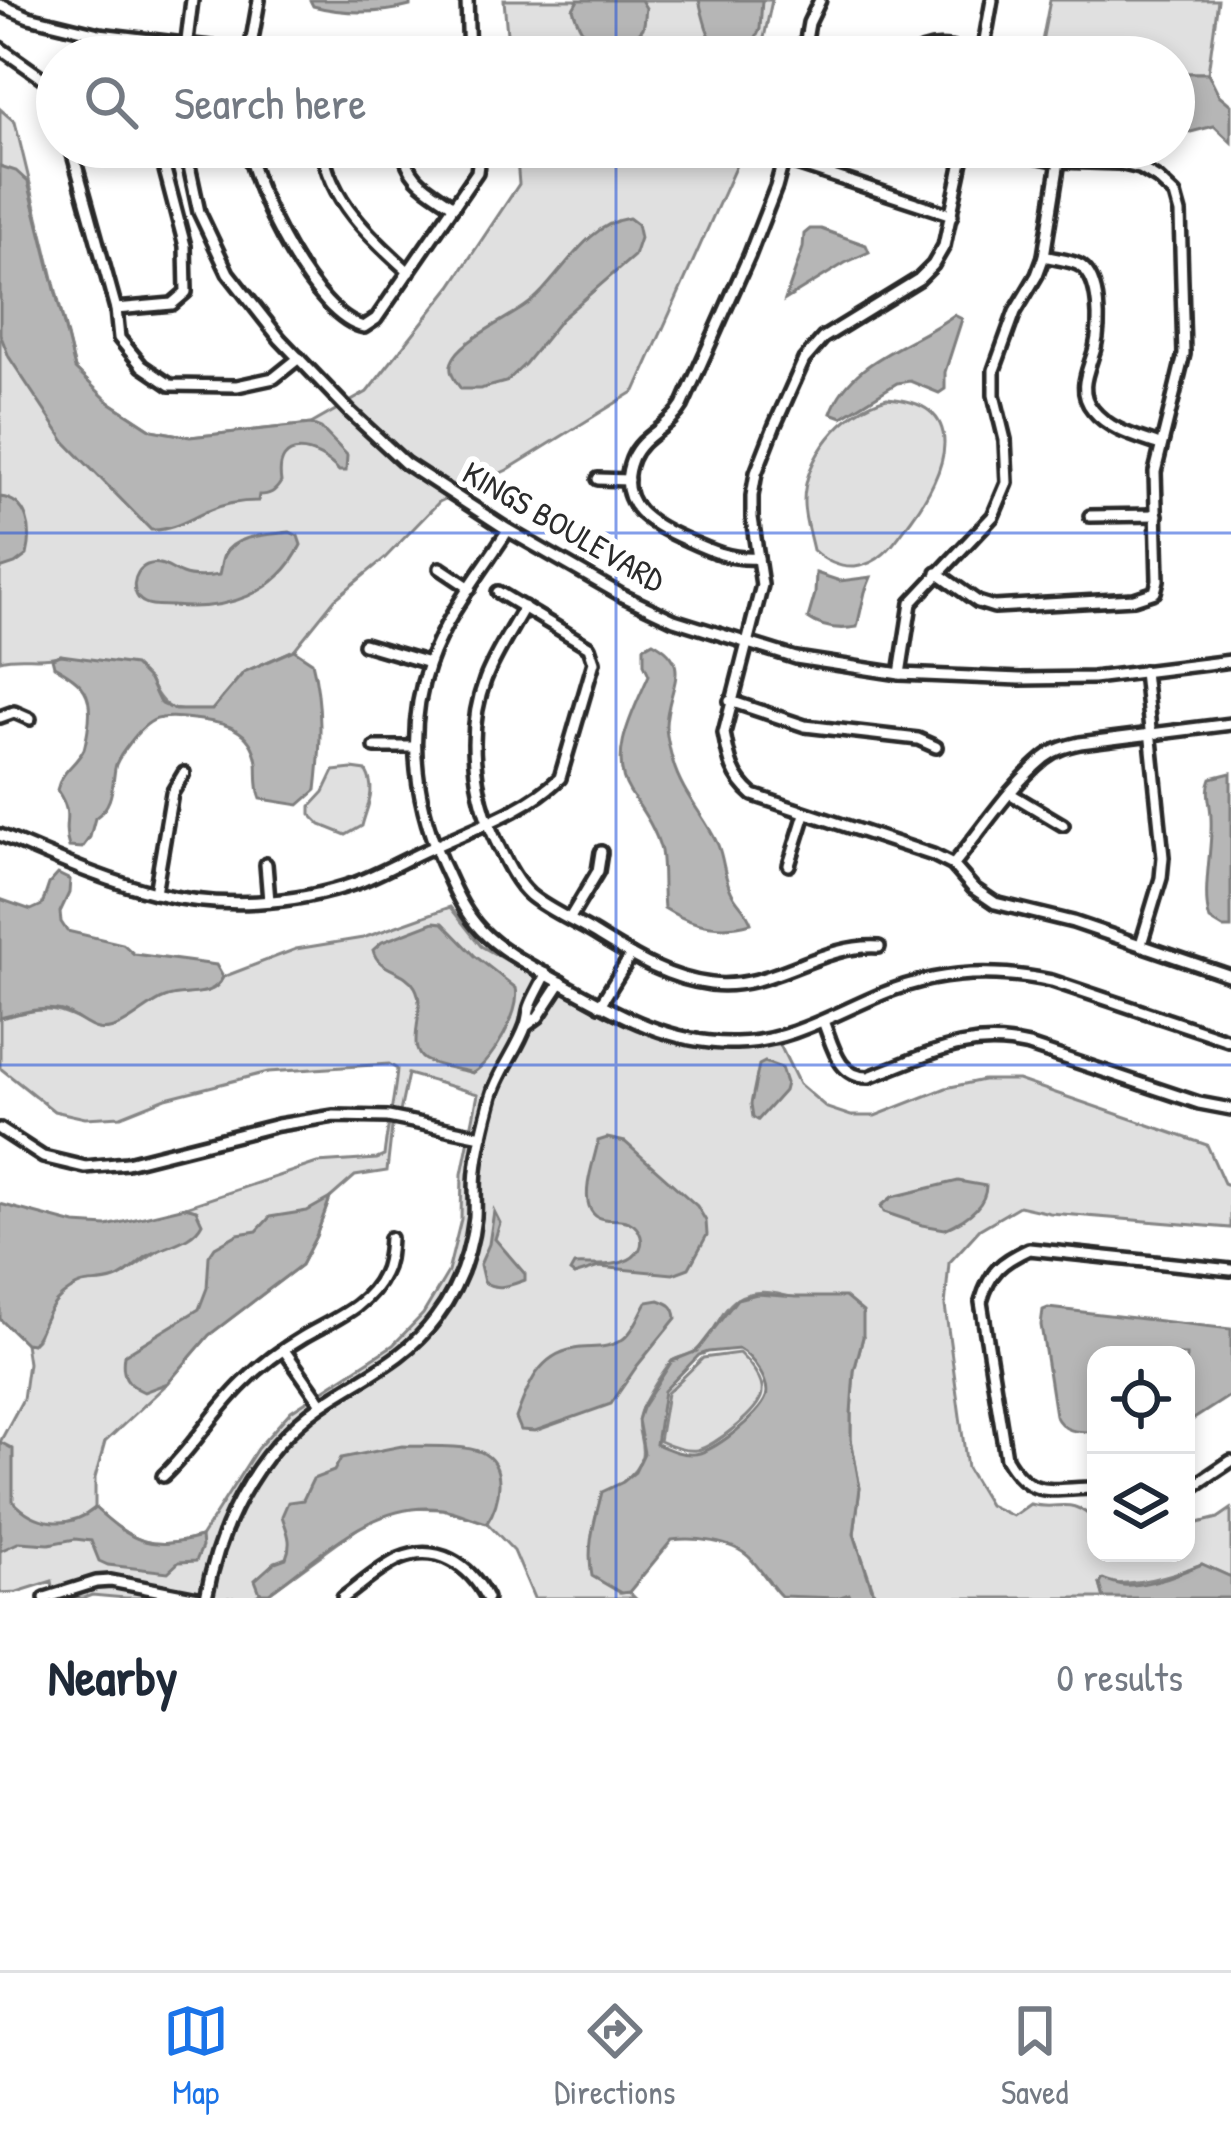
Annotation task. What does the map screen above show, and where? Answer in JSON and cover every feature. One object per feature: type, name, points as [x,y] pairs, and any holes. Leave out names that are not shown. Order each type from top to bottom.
[{"type":"street","points":[[187,36],[191,0]]},
{"type":"street","points":[[252,36],[259,0]]},
{"type":"street","points":[[466,0],[468,36]]},
{"type":"street","points":[[807,36],[820,0]]},
{"type":"street","points":[[986,36],[992,0]]},
{"type":"street","points":[[0,5],[68,28],[131,36]]},
{"type":"street","points":[[0,48],[36,75]]},
{"type":"street","points":[[77,168],[116,309],[119,338],[142,366],[170,385],[237,386],[274,378],[298,358]]},
{"type":"street","points":[[116,309],[172,304],[186,292],[185,246],[164,168]]},
{"type":"street","name":"KINGS BOULEVARD","points":[[189,168],[199,212],[228,273],[251,306],[350,412],[405,463],[622,596],[674,620],[796,658],[900,674],[1094,678],[1231,661]]},
{"type":"street","points":[[250,168],[292,256],[350,324],[364,327],[376,320],[477,168]]},
{"type":"street","points":[[327,168],[341,201],[374,241],[409,272]]},
{"type":"street","points":[[408,168],[454,206]]},
{"type":"street","points":[[758,558],[727,557],[653,525],[635,506],[628,480],[639,447],[682,406],[749,256],[781,168]]},
{"type":"street","points":[[808,168],[952,215]]},
{"type":"street","points":[[960,168],[944,247],[933,266],[823,338],[804,360],[760,464],[752,518],[762,585],[730,701],[724,733],[728,758],[738,783],[753,795],[934,855],[953,865],[995,903],[1073,922],[1231,976]]},
{"type":"street","points":[[900,674],[910,603],[993,516],[1007,483],[994,370],[1015,312],[1044,256],[1058,168]]},
{"type":"street","points":[[937,573],[994,608],[1134,599],[1155,592],[1155,472],[1184,354],[1180,214],[1175,195],[1140,168]]},
{"type":"street","points":[[1044,256],[1080,265],[1091,280],[1096,342],[1084,396],[1095,413],[1118,430],[1160,445]]},
{"type":"street","points":[[598,479],[628,480]]},
{"type":"street","points":[[1090,516],[1157,515]]},
{"type":"street","points":[[508,530],[441,634],[420,695],[416,747],[422,806],[433,847],[465,910],[500,946],[644,1027],[708,1042],[785,1036],[910,984],[956,975],[998,974],[1052,981],[1231,1041]]},
{"type":"street","points":[[440,568],[470,588]]},
{"type":"street","points":[[0,835],[155,893],[202,901],[269,901],[356,883],[488,823],[560,778],[594,662],[590,647],[497,592]]},
{"type":"street","points":[[524,607],[492,664],[477,710],[474,742],[476,777],[488,823],[530,895],[631,956],[666,973],[712,984],[764,980],[855,945],[879,947]]},
{"type":"street","points":[[364,644],[429,663]]},
{"type":"street","points":[[1141,944],[1163,857],[1144,671]]},
{"type":"street","points":[[730,701],[805,726],[918,739],[936,747]]},
{"type":"street","points":[[0,717],[14,712],[30,719]]},
{"type":"street","points":[[953,865],[1042,759],[1059,748],[1231,724]]},
{"type":"street","points":[[375,748],[416,747]]},
{"type":"street","points":[[155,893],[172,793],[184,773]]},
{"type":"street","points":[[1011,794],[1063,825]]},
{"type":"street","points":[[789,865],[806,814]]},
{"type":"street","points":[[569,918],[598,871],[601,852]]},
{"type":"street","points":[[266,864],[269,901]]},
{"type":"street","points":[[600,1005],[631,956]]},
{"type":"street","points":[[45,1598],[95,1582],[202,1598],[246,1487],[280,1441],[322,1404],[394,1361],[423,1335],[443,1309],[461,1272],[471,1240],[476,1171],[496,1080],[527,1024],[531,1003],[546,974]]},
{"type":"street","points":[[527,1024],[538,1017],[561,982]]},
{"type":"street","points":[[823,1021],[844,1070],[859,1078],[949,1046],[1003,1041],[1231,1109]]},
{"type":"street","points":[[0,1130],[43,1156],[86,1167],[127,1163],[278,1125],[334,1116],[388,1117],[482,1136]]},
{"type":"street","points":[[163,1476],[242,1384],[370,1292],[388,1264],[390,1238]]},
{"type":"street","points":[[1087,1488],[1033,1489],[1018,1478],[1006,1458],[981,1302],[986,1285],[1003,1262],[1029,1249],[1231,1270]]},
{"type":"street","points":[[284,1350],[322,1404]]},
{"type":"street","points":[[1195,1485],[1231,1461]]},
{"type":"street","points":[[343,1598],[395,1561],[425,1554],[462,1564],[488,1598]]},
{"type":"street","points":[[125,1598],[127,1584]]},
{"type":"shaded area","points":[[310,0],[410,0],[410,6],[349,12],[313,6]]},
{"type":"shaded area","points":[[504,0],[772,0],[764,36],[507,36]]},
{"type":"shaded area","points":[[578,0],[641,0],[646,8],[643,28],[636,36],[585,36],[573,9]]},
{"type":"shaded area","points":[[699,0],[762,0],[757,36],[708,33]]},
{"type":"shaded area","points":[[1050,0],[1218,0],[1208,73],[1195,73],[1195,36],[1043,36]]},
{"type":"shaded area","points":[[1195,73],[1208,73],[1219,95],[1231,105],[1231,142],[1214,126],[1195,131]]},
{"type":"shaded area","points":[[0,109],[15,122],[75,369],[109,402],[152,430],[190,437],[311,424],[367,392],[451,286],[519,184],[518,168],[735,168],[635,391],[507,470],[439,502],[385,558],[335,599],[294,650],[244,672],[212,710],[173,708],[161,700],[149,680],[61,655],[0,660]]},
{"type":"shaded area","points":[[0,166],[28,182],[75,369],[109,402],[152,430],[190,437],[311,424],[347,455],[346,471],[310,452],[291,452],[284,458],[279,485],[259,495],[258,501],[226,505],[173,527],[151,530],[66,443],[9,357],[0,334]]},
{"type":"shaded area","points":[[629,218],[637,224],[640,238],[634,256],[561,319],[506,382],[461,389],[451,369],[461,349],[537,296],[598,231]]},
{"type":"shaded area","points":[[810,229],[866,245],[869,252],[785,300],[804,234]]},
{"type":"shaded area","points":[[954,315],[962,319],[945,372],[945,389],[939,393],[910,381],[897,383],[842,417],[831,413],[852,379],[867,366]]},
{"type":"shaded area","points":[[887,398],[914,403],[932,413],[941,427],[941,462],[924,502],[888,550],[865,565],[837,565],[813,550],[804,503],[810,469],[842,424]]},
{"type":"shaded area","points":[[0,497],[23,511],[29,537],[27,555],[0,569]]},
{"type":"shaded area","points":[[290,532],[301,545],[291,562],[264,588],[248,596],[193,607],[151,605],[136,595],[136,578],[147,565],[161,564],[191,576],[219,575],[224,555],[236,543]]},
{"type":"shaded area","points":[[816,573],[840,581],[871,577],[857,627],[831,627],[808,618]]},
{"type":"shaded area","points":[[653,642],[666,650],[676,668],[666,725],[677,774],[718,845],[729,886],[751,923],[706,925],[664,908],[659,843],[630,792],[621,763],[625,733],[649,675],[644,647]]},
{"type":"shaded area","points":[[294,650],[312,662],[320,726],[316,790],[299,805],[261,799],[254,751],[242,734],[204,720],[164,718],[143,727],[123,753],[108,802],[95,818],[90,837],[82,848],[69,847],[66,807],[57,790],[84,749],[89,706],[80,684],[54,666],[52,658],[61,655],[134,665],[149,680],[160,703],[175,710],[212,710],[244,672]]},
{"type":"shaded area","points":[[334,771],[366,771],[371,792],[362,826],[346,835],[321,825],[311,815],[311,806]]},
{"type":"shaded area","points":[[1231,773],[1231,928],[1223,928],[1210,920],[1208,909],[1208,788],[1211,778]]},
{"type":"shaded area","points":[[58,874],[70,880],[60,912],[67,931],[123,944],[134,954],[216,965],[223,977],[212,989],[165,998],[107,1029],[49,1009],[0,1018],[0,899],[31,910],[42,905]]},
{"type":"shaded area","points":[[450,907],[481,946],[608,1017],[658,1037],[690,1043],[780,1045],[799,1084],[827,1108],[851,1116],[875,1116],[946,1088],[983,1080],[1018,1080],[1207,1145],[1224,1183],[1231,1186],[1231,1228],[1050,1213],[1019,1206],[980,1229],[949,1263],[945,1306],[967,1468],[989,1505],[1013,1516],[1030,1504],[1078,1508],[1087,1514],[1087,1562],[1195,1562],[1195,1524],[1231,1509],[1231,1577],[1202,1564],[1152,1579],[1100,1584],[1104,1598],[876,1598],[854,1534],[860,1488],[851,1413],[863,1337],[803,1302],[752,1293],[731,1304],[703,1345],[669,1365],[642,1408],[640,1461],[623,1482],[620,1593],[629,1592],[635,1598],[534,1598],[514,1551],[487,1523],[443,1509],[400,1508],[361,1526],[269,1593],[255,1598],[55,1598],[52,1581],[0,1593],[0,1442],[23,1399],[28,1363],[25,1343],[37,1339],[49,1308],[84,1281],[105,1281],[124,1274],[164,1247],[196,1210],[185,1207],[317,1163],[384,1156],[397,1069],[389,1064],[268,1072],[166,1098],[121,1116],[85,1118],[54,1111],[0,1068],[0,1018],[50,1010],[98,1029],[126,1020],[165,997],[207,992],[223,977],[296,949],[363,938]],"holes":[[[408,1074],[478,1094],[462,1174],[461,1219],[448,1272],[423,1314],[393,1345],[291,1411],[257,1449],[201,1537],[168,1543],[144,1541],[95,1508],[95,1478],[105,1442],[168,1383],[209,1335],[301,1265],[330,1198],[355,1176],[387,1171],[392,1127]]]},
{"type":"shaded area","points":[[434,922],[443,923],[516,988],[504,1035],[473,1073],[436,1064],[419,1054],[415,987],[380,962],[373,950]]},
{"type":"shaded area","points":[[765,1062],[781,1068],[786,1083],[758,1120],[751,1104],[759,1065]]},
{"type":"shaded area","points":[[598,1141],[625,1142],[697,1206],[706,1221],[707,1235],[689,1268],[673,1274],[599,1267],[574,1275],[570,1272],[574,1265],[624,1261],[641,1245],[633,1225],[596,1216],[589,1206],[588,1182]]},
{"type":"shaded area","points":[[958,1181],[986,1186],[985,1194],[972,1212],[945,1229],[884,1212],[881,1206],[892,1197]]},
{"type":"shaded area","points":[[330,1198],[301,1265],[209,1335],[168,1383],[144,1392],[129,1382],[124,1355],[199,1309],[215,1247],[238,1234],[257,1231],[270,1217],[307,1211]]},
{"type":"shaded area","points":[[0,1204],[75,1224],[107,1226],[185,1207],[196,1210],[202,1223],[192,1235],[146,1257],[119,1277],[70,1290],[52,1307],[32,1344],[0,1319]]},
{"type":"shaded area","points":[[494,1211],[500,1223],[495,1239],[525,1274],[525,1280],[504,1286],[484,1282],[480,1265]]},
{"type":"shaded area","points":[[757,1294],[845,1297],[863,1312],[851,1439],[860,1488],[854,1534],[874,1595],[870,1598],[781,1596],[742,1552],[702,1540],[672,1540],[629,1592],[621,1593],[592,1576],[591,1544],[602,1492],[635,1472],[644,1453],[638,1420],[642,1408],[672,1361],[697,1351],[737,1299]],"holes":[[[744,1352],[766,1384],[766,1397],[755,1414],[723,1441],[701,1452],[684,1454],[656,1444],[664,1391],[699,1355]]]},
{"type":"shaded area","points":[[659,1300],[671,1306],[676,1318],[611,1404],[535,1431],[521,1430],[516,1418],[530,1385],[551,1358],[620,1341],[647,1302]]},
{"type":"shaded area","points":[[1043,1310],[1231,1329],[1231,1395],[1195,1418],[1195,1346],[1087,1346],[1087,1432],[1067,1428],[1055,1415],[1041,1325]]},
{"type":"shaded area","points":[[739,1353],[761,1383],[762,1394],[753,1410],[697,1450],[659,1441],[667,1393],[703,1358]]},
{"type":"shaded area","points":[[0,1442],[13,1449],[13,1501],[31,1515],[63,1522],[95,1508],[144,1541],[168,1543],[201,1537],[196,1561],[179,1562],[168,1572],[108,1565],[99,1561],[91,1541],[75,1539],[20,1542],[0,1551]]},
{"type":"shaded area","points":[[402,1446],[464,1448],[490,1458],[499,1485],[487,1523],[442,1509],[393,1513],[349,1534],[269,1593],[260,1593],[255,1580],[288,1552],[282,1516],[288,1502],[303,1500],[313,1479],[334,1471],[341,1458]]},
{"type":"shaded area","points":[[1202,1564],[1231,1577],[1231,1598],[1104,1598],[1100,1584],[1103,1579],[1143,1584]]}]
